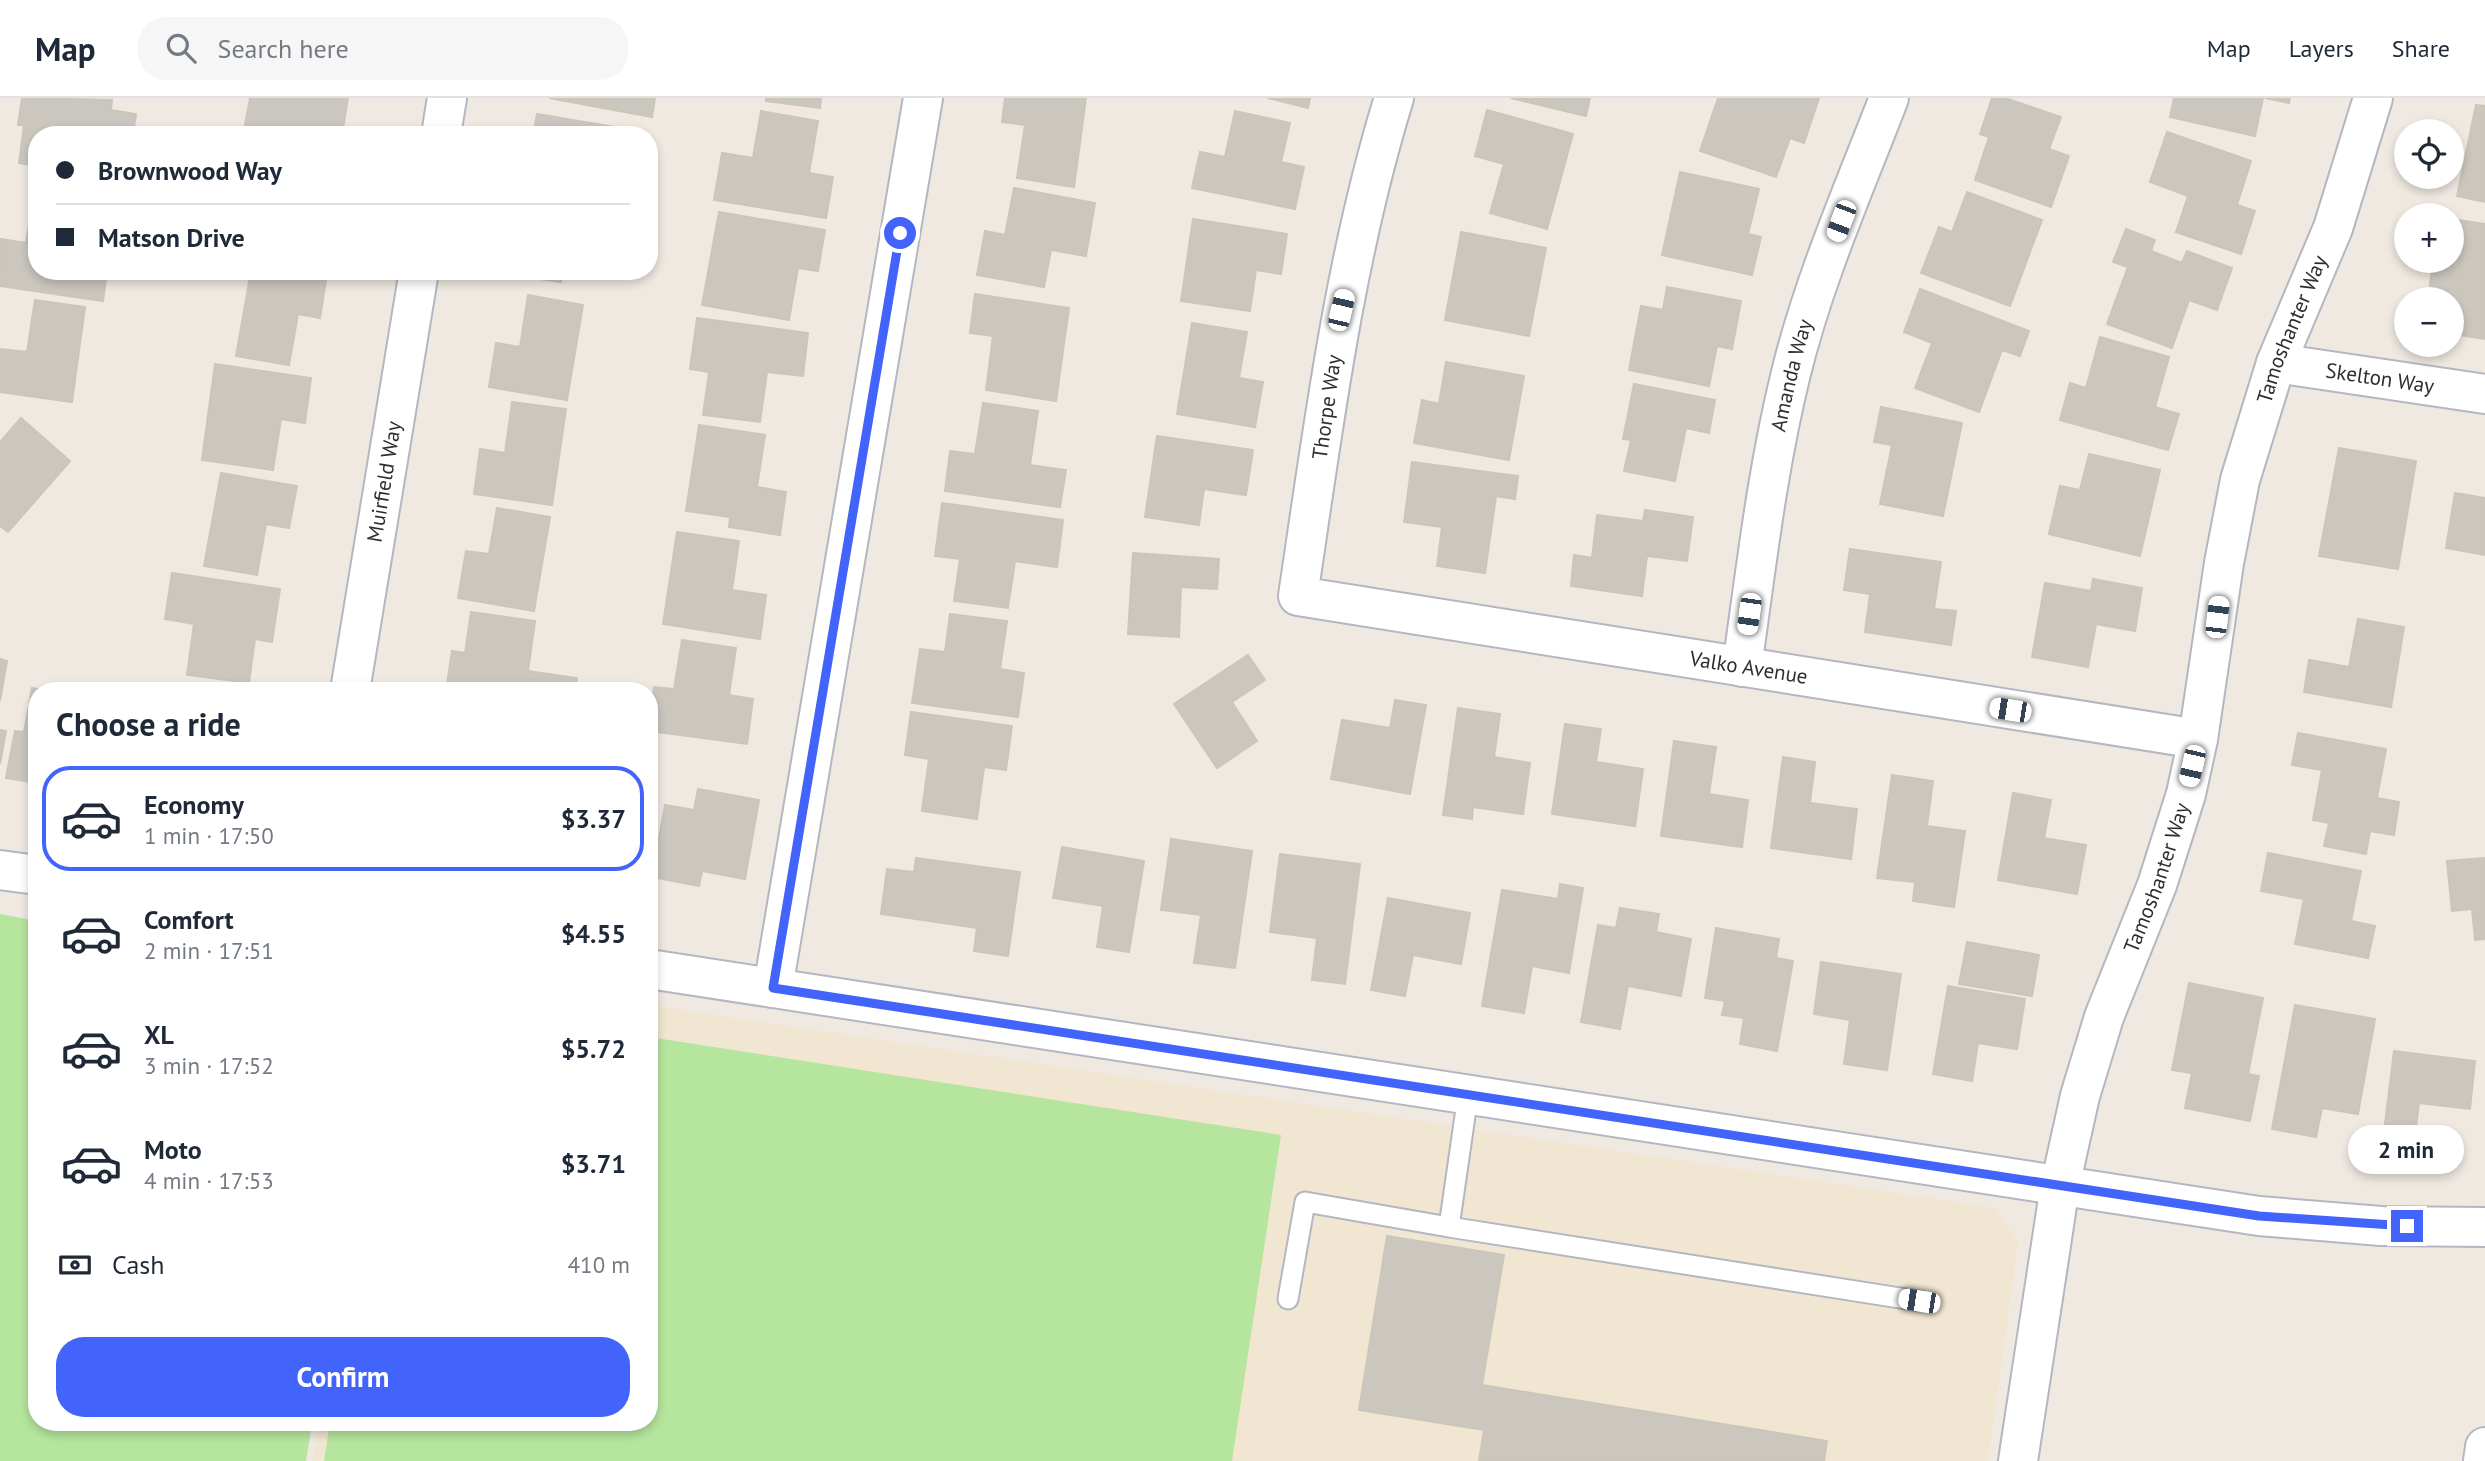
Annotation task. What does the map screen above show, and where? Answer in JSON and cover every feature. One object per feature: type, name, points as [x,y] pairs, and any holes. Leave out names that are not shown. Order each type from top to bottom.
[{"type":"street","points":[[442,126],[447,98]]},
{"type":"street","points":[[773,988],[923,98]]},
{"type":"street","name":"Thorpe Way","points":[[1298,596],[1341,310],[1377,154],[1394,98]]},
{"type":"street","name":"Amanda Way","points":[[1742,667],[1773,455],[1791,372],[1822,271],[1889,98]]},
{"type":"street","name":"Tamoshanter Way","points":[[2018,1461],[2060,1186],[2080,1096],[2104,1017],[2157,885],[2186,794],[2198,739],[2224,563],[2240,480],[2276,363],[2333,229],[2373,98]]},
{"type":"street","name":"Muirfield Way","points":[[351,682],[418,280]]},
{"type":"street","name":"Skelton Way","points":[[2276,363],[2485,394]]},
{"type":"street","name":"Valko Avenue","points":[[1298,596],[2198,739]]},
{"type":"street","points":[[0,870],[28,874]]},
{"type":"street","points":[[658,970],[2259,1216],[2381,1226],[2485,1227]]},
{"type":"street","points":[[2483,1461],[2485,1447]]},
{"type":"lane","points":[[1449,1227],[1468,1095]]},
{"type":"lane","points":[[1289,1299],[1306,1202],[1919,1301]]},
{"type":"shaded area","points":[[658,1006],[1995,1208],[2018,1242],[1988,1461],[313,1461],[317,1431],[658,1431]]},
{"type":"green space","points":[[0,914],[28,919],[28,1431],[311,1431],[306,1461],[0,1461]]},
{"type":"green space","points":[[658,1038],[1281,1135],[1232,1461],[324,1461],[329,1431],[658,1431]]},
{"type":"building","points":[[22,98],[112,100],[111,110],[136,114],[134,126],[28,126],[28,164],[19,163],[24,125],[18,125]]},
{"type":"building","points":[[250,98],[348,98],[343,126],[245,126]]},
{"type":"building","points":[[549,98],[655,98],[652,117]]},
{"type":"building","points":[[766,98],[821,98],[820,108],[766,101]]},
{"type":"building","points":[[1005,98],[1086,98],[1074,187],[1017,178],[1025,125],[1002,122]]},
{"type":"building","points":[[1268,98],[1310,98],[1308,108]]},
{"type":"building","points":[[1511,98],[1590,98],[1586,116]]},
{"type":"building","points":[[1718,98],[1819,98],[1804,143],[1790,138],[1776,177],[1700,151]]},
{"type":"building","points":[[1992,98],[2005,98],[2061,117],[2049,149],[2069,156],[2051,207],[1975,180],[1989,137],[1980,134]]},
{"type":"building","points":[[2174,98],[2263,98],[2255,136],[2170,117]]},
{"type":"building","points":[[2265,98],[2290,98],[2289,103]]},
{"type":"building","points":[[2476,105],[2485,106],[2485,202],[2457,196],[2458,189],[2464,189],[2464,162]]},
{"type":"building","points":[[1487,110],[1573,134],[1547,229],[1490,213],[1504,164],[1475,156]]},
{"type":"building","points":[[761,111],[818,121],[809,173],[833,177],[826,218],[714,200],[722,153],[753,158]]},
{"type":"building","points":[[1235,111],[1290,123],[1281,162],[1304,167],[1295,209],[1192,188],[1200,152],[1225,157]]},
{"type":"building","points":[[537,114],[609,126],[535,126]]},
{"type":"building","points":[[2167,132],[2251,161],[2237,205],[2255,211],[2241,254],[2176,232],[2188,196],[2150,182]]},
{"type":"building","points":[[1680,172],[1759,189],[1748,234],[1761,237],[1752,275],[1662,255]]},
{"type":"building","points":[[1014,188],[1095,203],[1086,256],[1051,250],[1044,287],[977,275],[985,231],[1005,235]]},
{"type":"building","points":[[1967,192],[2042,220],[2010,306],[1921,273],[1939,227],[1952,232]]},
{"type":"building","points":[[719,212],[825,230],[818,271],[798,268],[789,320],[702,305]]},
{"type":"building","points":[[1193,219],[1287,234],[1281,274],[1256,270],[1250,311],[1181,301]]},
{"type":"building","points":[[2464,221],[2485,224],[2485,339],[2464,336],[2464,287],[2430,287],[2431,273],[2464,273]]},
{"type":"building","points":[[2126,229],[2155,240],[2151,251],[2182,263],[2187,251],[2232,268],[2217,310],[2189,300],[2172,348],[2107,324],[2128,267],[2113,262]]},
{"type":"building","points":[[28,231],[28,280],[106,280],[103,301],[0,286],[1,239],[26,243]]},
{"type":"building","points":[[1461,232],[1546,248],[1529,336],[1445,320]]},
{"type":"building","points":[[249,280],[326,280],[320,318],[298,314],[289,365],[236,356]]},
{"type":"building","points":[[1667,287],[1741,301],[1732,349],[1717,346],[1709,386],[1629,370],[1641,306],[1663,310]]},
{"type":"building","points":[[1920,289],[2029,331],[2020,356],[2002,350],[1979,412],[1915,388],[1932,343],[1904,332]]},
{"type":"building","points":[[975,294],[1069,308],[1056,401],[986,390],[993,336],[970,333]]},
{"type":"building","points":[[528,295],[583,305],[567,400],[489,387],[496,343],[520,347]]},
{"type":"building","points":[[35,300],[85,307],[72,402],[0,392],[0,349],[27,352]]},
{"type":"building","points":[[697,318],[808,333],[803,376],[767,372],[760,422],[703,415],[709,372],[690,369]]},
{"type":"building","points":[[1192,323],[1247,332],[1239,378],[1263,382],[1255,427],[1177,414]]},
{"type":"building","points":[[2100,337],[2169,357],[2155,407],[2179,414],[2168,450],[2060,420],[2070,383],[2086,388]]},
{"type":"building","points":[[1446,362],[1524,376],[1509,460],[1414,443],[1422,400],[1439,404]]},
{"type":"building","points":[[215,364],[311,378],[305,423],[281,419],[273,470],[202,460]]},
{"type":"building","points":[[1634,384],[1715,400],[1709,433],[1686,428],[1675,481],[1624,471],[1631,440],[1623,439]]},
{"type":"building","points":[[512,402],[566,409],[552,505],[474,494],[480,449],[505,453]]},
{"type":"building","points":[[983,403],[1038,411],[1030,465],[1066,470],[1060,507],[945,491],[950,451],[975,454]]},
{"type":"building","points":[[1881,407],[1962,423],[1943,516],[1880,504],[1892,445],[1874,442]]},
{"type":"building","points":[[21,418],[70,461],[8,532],[0,526],[0,442]]},
{"type":"building","points":[[699,425],[765,435],[757,487],[786,492],[780,535],[729,527],[730,517],[686,511]]},
{"type":"building","points":[[1157,436],[1253,450],[1246,495],[1204,489],[1199,525],[1145,517]]},
{"type":"building","points":[[2339,448],[2416,461],[2398,569],[2319,556]]},
{"type":"building","points":[[2089,454],[2160,470],[2140,556],[2049,534],[2060,486],[2080,490]]},
{"type":"building","points":[[1412,462],[1518,476],[1515,499],[1496,496],[1485,573],[1437,566],[1442,527],[1404,522]]},
{"type":"building","points":[[221,473],[297,486],[289,528],[266,524],[257,575],[204,566]]},
{"type":"building","points":[[2455,493],[2485,498],[2485,555],[2446,548]]},
{"type":"building","points":[[942,503],[1063,520],[1057,567],[1015,561],[1008,608],[954,601],[960,559],[935,556]]},
{"type":"building","points":[[497,508],[550,517],[534,611],[458,598],[466,551],[489,554]]},
{"type":"building","points":[[1645,510],[1693,517],[1687,561],[1647,556],[1642,596],[1571,586],[1574,555],[1592,558],[1597,515],[1643,521]]},
{"type":"building","points":[[677,532],[739,541],[732,590],[766,595],[760,639],[663,624]]},
{"type":"building","points":[[1850,549],[1941,562],[1934,609],[1956,611],[1951,645],[1865,632],[1870,594],[1844,590]]},
{"type":"building","points":[[1133,553],[1219,559],[1217,589],[1181,587],[1179,637],[1128,634]]},
{"type":"building","points":[[172,573],[280,589],[272,642],[255,639],[249,682],[187,675],[194,624],[165,619]]},
{"type":"building","points":[[2093,579],[2142,588],[2135,631],[2096,624],[2088,667],[2032,657],[2045,583],[2091,591]]},
{"type":"building","points":[[471,612],[535,621],[528,671],[577,678],[577,682],[447,682],[452,651],[465,653]]},
{"type":"building","points":[[950,614],[1007,621],[1000,669],[1024,673],[1018,717],[912,703],[920,649],[945,652]]},
{"type":"building","points":[[2358,619],[2404,627],[2391,707],[2304,692],[2309,660],[2349,667]]},
{"type":"building","points":[[682,640],[736,648],[729,695],[753,699],[747,744],[658,732],[658,687],[674,689]]},
{"type":"building","points":[[1248,655],[1265,680],[1232,702],[1257,741],[1217,768],[1174,704]]},
{"type":"building","points":[[0,659],[7,661],[0,701]]},
{"type":"building","points":[[1395,700],[1426,705],[1410,794],[1331,779],[1342,720],[1390,728]]},
{"type":"building","points":[[1458,708],[1500,714],[1494,757],[1530,763],[1523,814],[1473,807],[1472,819],[1443,815]]},
{"type":"building","points":[[28,710],[28,782],[6,778],[15,731],[24,732]]},
{"type":"building","points":[[911,712],[1012,726],[1006,770],[984,767],[977,819],[922,811],[929,759],[905,755]]},
{"type":"building","points":[[1565,724],[1601,729],[1596,762],[1643,769],[1635,826],[1552,814]]},
{"type":"building","points":[[0,730],[6,731],[0,764]]},
{"type":"building","points":[[2298,733],[2386,749],[2377,798],[2399,802],[2394,835],[2370,831],[2366,854],[2324,846],[2329,823],[2313,820],[2322,770],[2292,765]]},
{"type":"building","points":[[1674,741],[1716,747],[1709,794],[1748,800],[1742,847],[1661,836]]},
{"type":"building","points":[[1783,757],[1815,762],[1810,803],[1857,809],[1851,859],[1771,848]]},
{"type":"building","points":[[1892,775],[1933,781],[1927,826],[1965,831],[1954,907],[1913,901],[1915,882],[1877,878]]},
{"type":"building","points":[[698,789],[759,800],[745,879],[702,871],[699,886],[658,878],[658,844],[665,805],[694,810]]},
{"type":"building","points":[[2013,793],[2051,800],[2044,838],[2086,845],[2077,894],[1998,880]]},
{"type":"building","points":[[1171,839],[1252,851],[1235,968],[1194,963],[1201,915],[1161,910]]},
{"type":"building","points":[[1062,847],[1144,861],[1129,952],[1097,947],[1103,906],[1053,898]]},
{"type":"building","points":[[2268,853],[2361,871],[2351,921],[2375,926],[2368,958],[2295,944],[2304,899],[2261,891]]},
{"type":"building","points":[[1280,854],[1360,864],[1345,984],[1312,980],[1317,938],[1270,932]]},
{"type":"building","points":[[916,858],[1020,872],[1008,956],[974,951],[977,928],[881,914],[887,869],[914,872]]},
{"type":"building","points":[[2485,858],[2485,939],[2475,940],[2472,909],[2452,911],[2447,861]]},
{"type":"building","points":[[1560,884],[1583,888],[1569,973],[1532,966],[1524,1013],[1482,1006],[1502,890],[1558,899]]},
{"type":"building","points":[[1388,898],[1470,913],[1461,964],[1413,955],[1405,996],[1371,990]]},
{"type":"building","points":[[1620,908],[1659,914],[1656,932],[1691,939],[1681,996],[1628,986],[1620,1029],[1581,1022],[1598,925],[1616,928]]},
{"type":"building","points":[[1716,928],[1779,939],[1776,958],[1793,961],[1777,1051],[1740,1044],[1744,1018],[1722,1015],[1725,1001],[1705,998]]},
{"type":"building","points":[[1967,942],[2039,955],[2032,996],[1959,984]]},
{"type":"building","points":[[1821,962],[1901,974],[1887,1070],[1844,1064],[1850,1020],[1814,1014]]},
{"type":"building","points":[[2189,983],[2263,998],[2248,1074],[2259,1076],[2250,1121],[2185,1108],[2192,1073],[2172,1070]]},
{"type":"building","points":[[1948,986],[2025,999],[2017,1049],[1978,1043],[1972,1081],[1933,1074]]},
{"type":"building","points":[[2295,1005],[2375,1019],[2358,1114],[2322,1108],[2316,1137],[2272,1129]]},
{"type":"building","points":[[2394,1051],[2475,1061],[2470,1109],[2419,1103],[2414,1144],[2383,1140]]},
{"type":"building","points":[[1387,1236],[1504,1255],[1482,1385],[1827,1441],[1824,1461],[1479,1461],[1484,1430],[1359,1410]]},
{"type":"route","points":[[900,233],[773,988],[2259,1216],[2407,1226]]}]
